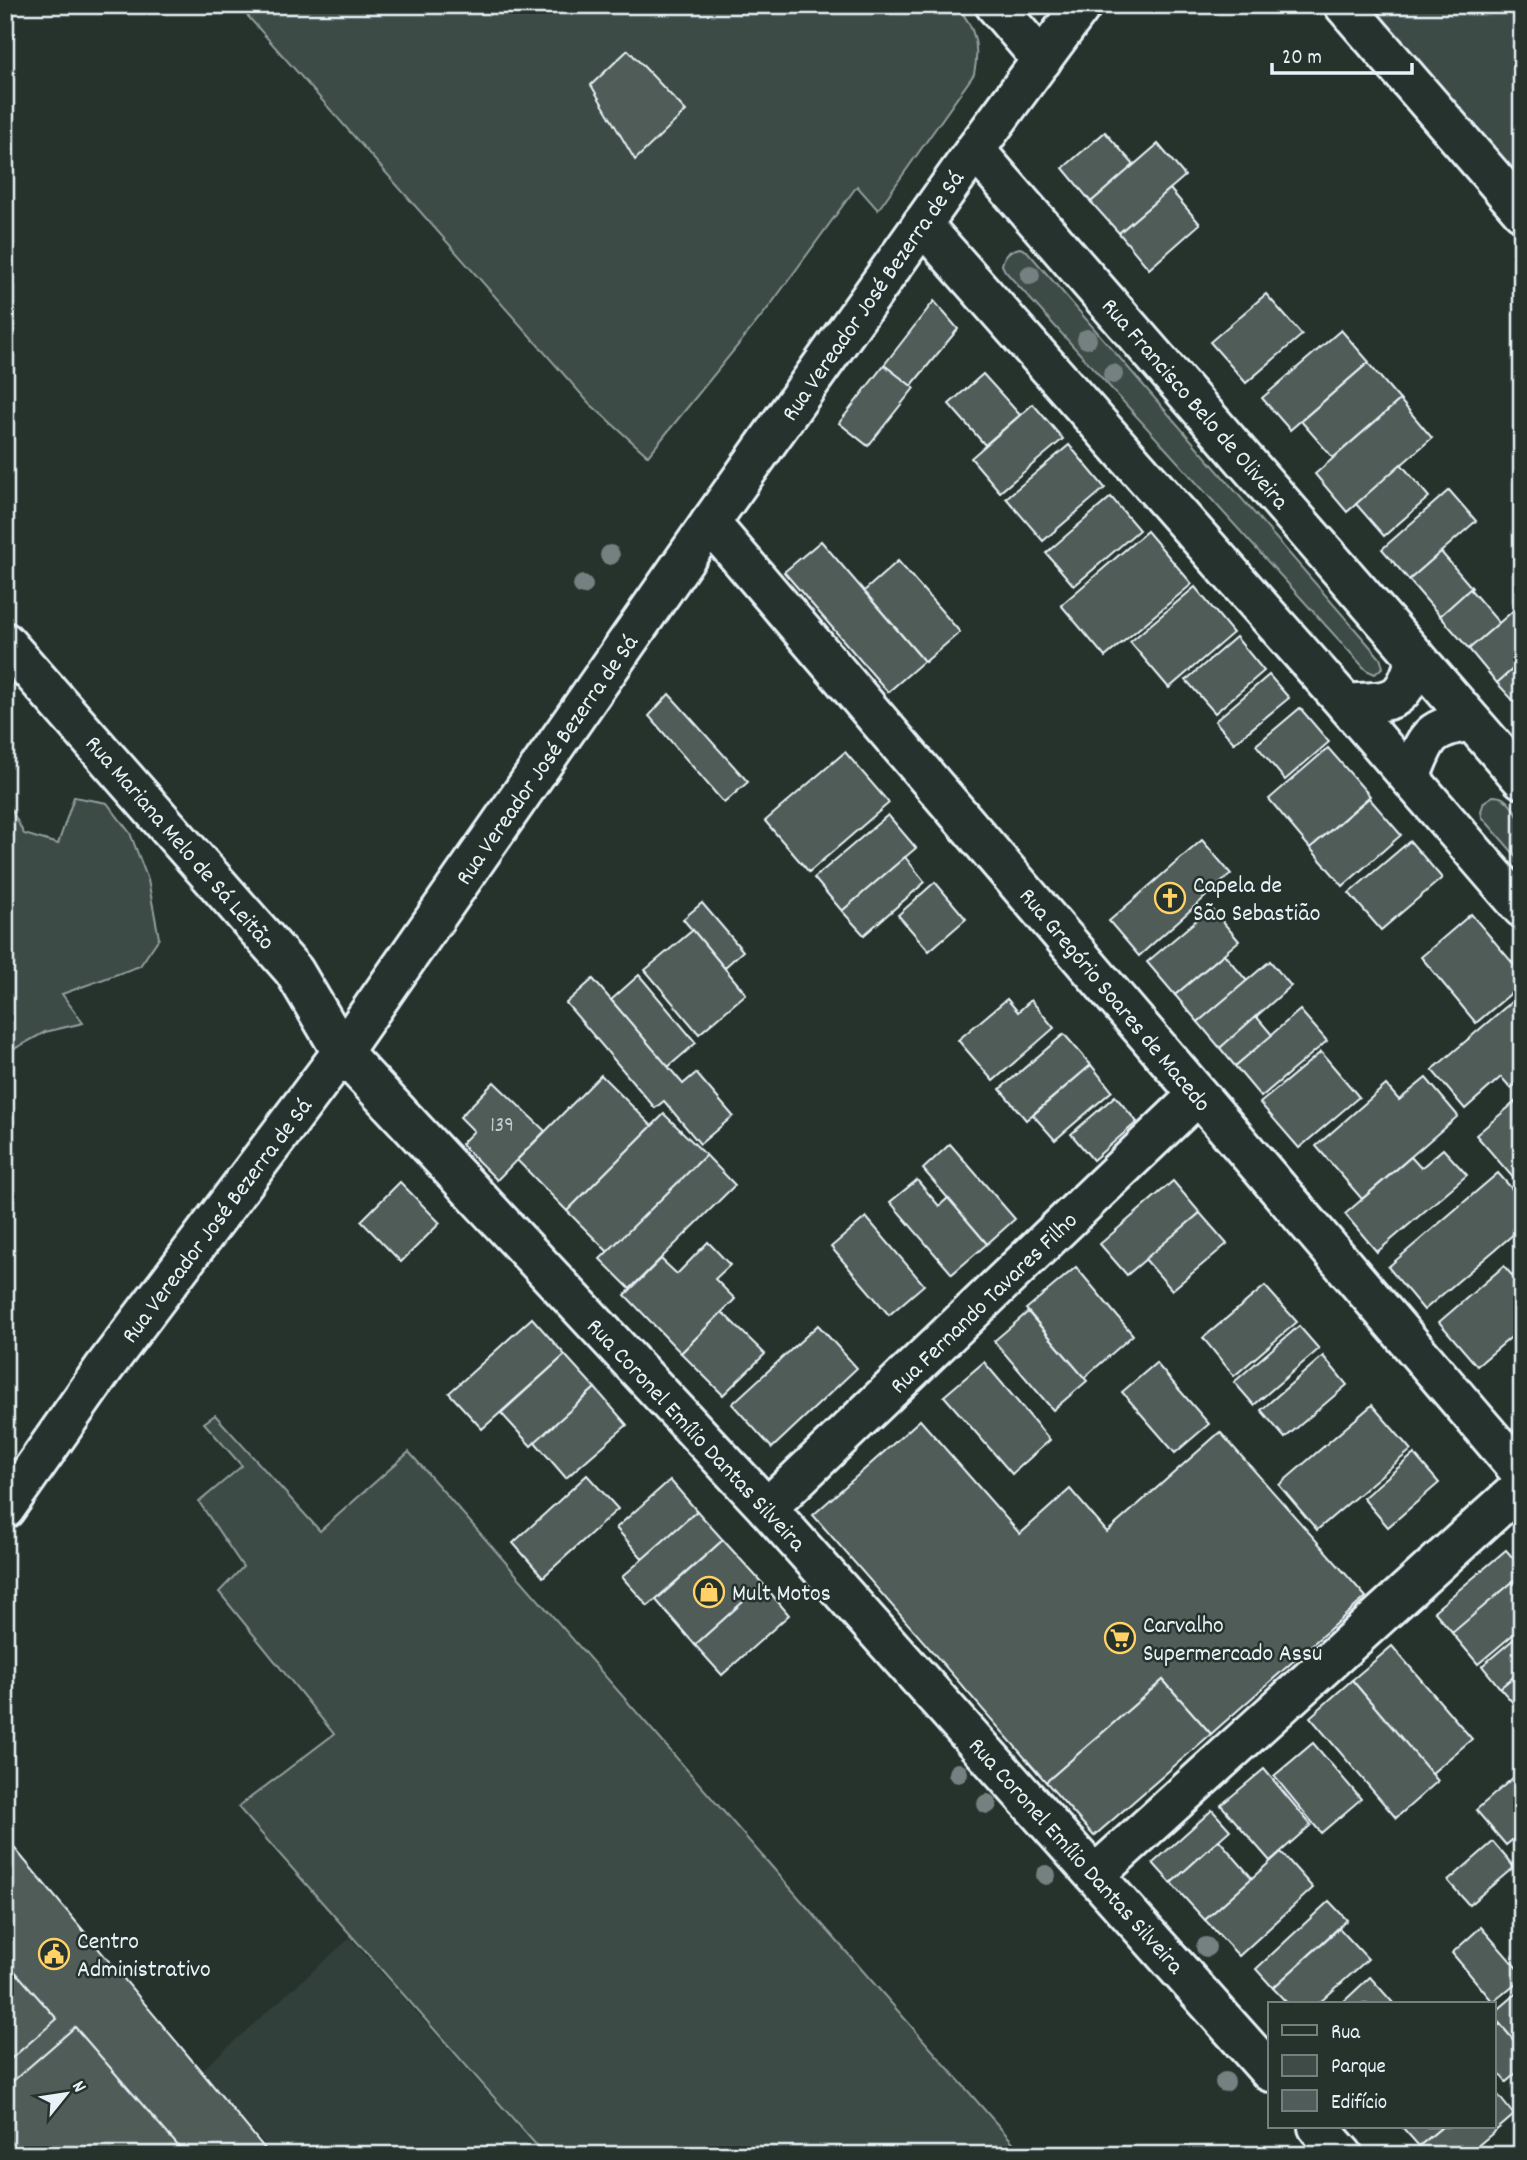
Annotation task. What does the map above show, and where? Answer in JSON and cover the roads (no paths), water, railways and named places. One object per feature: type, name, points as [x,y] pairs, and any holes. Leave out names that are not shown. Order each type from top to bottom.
[{"type":"street","points":[[995,5],[1042,60]]},
{"type":"street","name":"Rua Vereador José Bezerra de Sá","points":[[5,1508],[104,1368],[342,1052],[710,523],[975,150],[1082,5]]},
{"type":"street","points":[[1344,5],[1522,211]]},
{"type":"street","name":"Rua Francisco Belo de Oliveira","points":[[975,150],[1522,779]]},
{"type":"street","points":[[922,224],[1346,704],[1522,908]]},
{"type":"street","name":"Rua Gregório Soares de Macedo","points":[[710,523],[1522,1474]]},
{"type":"street","name":"Rua Mariana Melo de Sá Leitão","points":[[5,642],[294,971],[342,1052]]},
{"type":"street","points":[[1346,704],[1379,703],[1396,696],[1408,683],[1416,657]]},
{"type":"street","points":[[1410,778],[1427,739],[1444,726],[1471,721]]},
{"type":"street","name":"Rua Coronel Emílio Dantas Silveira","points":[[342,1052],[767,1508],[1268,2070]]},
{"type":"street","name":"Rua Fernando Tavares Filho","points":[[767,1508],[1198,1095]]},
{"type":"street","points":[[1095,1875],[1522,1486]]},
{"type":"street","points":[[1319,2128],[1343,2155]]},
{"type":"place","name":"Capela de São Sebastião","points":[[1170,898]]},
{"type":"place","name":"Mult Motos","points":[[709,1592]]},
{"type":"place","name":"Carvalho Supermercado Assu","points":[[1120,1638]]},
{"type":"place","name":"Centro Administrativo","points":[[54,1954]]}]
